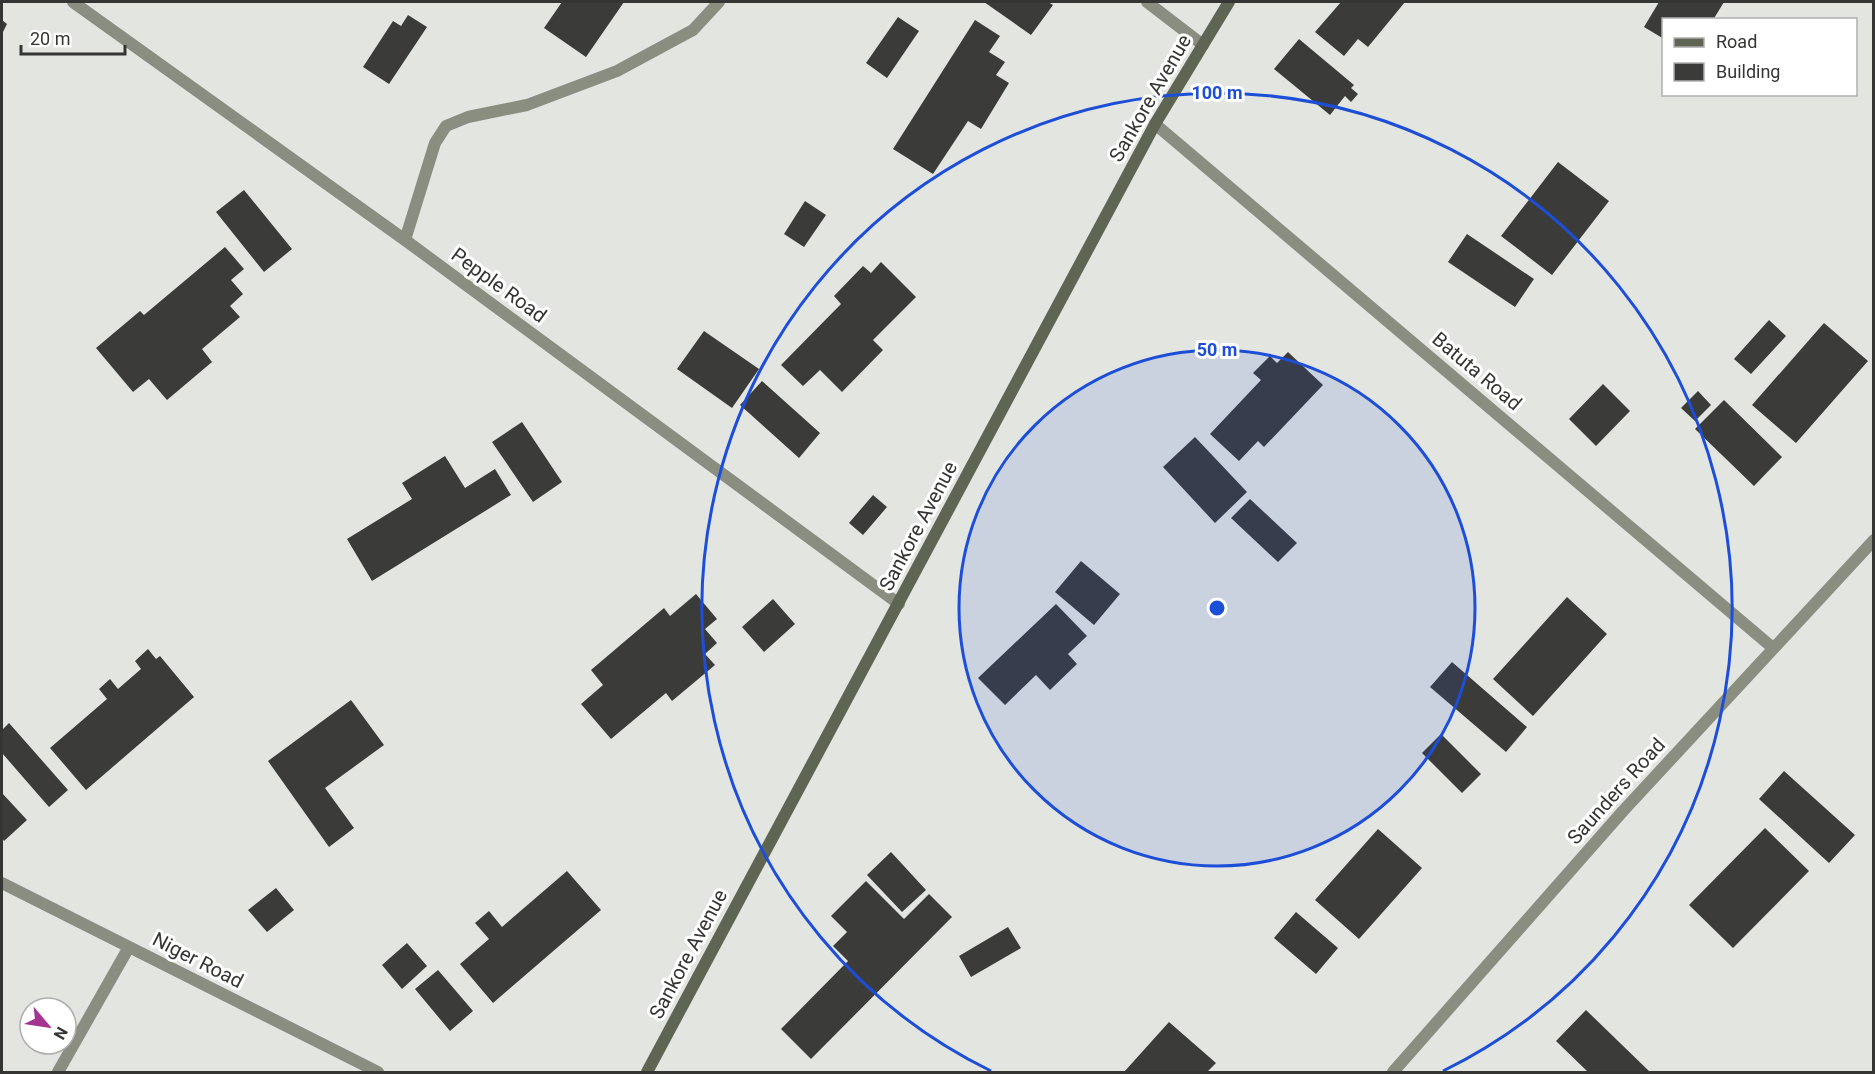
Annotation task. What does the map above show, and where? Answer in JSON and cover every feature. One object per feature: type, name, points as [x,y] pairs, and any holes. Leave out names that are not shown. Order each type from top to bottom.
[{"type":"street","name":"Pepple Road","points":[[73,2],[405,240],[899,604]]},
{"type":"street","points":[[405,240],[435,143],[446,126],[468,117],[527,105],[616,72],[693,30],[719,2]]},
{"type":"street","points":[[1147,2],[1203,45]]},
{"type":"street","name":"Sankore Avenue","points":[[647,1072],[1155,124],[1229,2]]},
{"type":"street","name":"Batuta Road","points":[[1155,124],[1773,648]]},
{"type":"street","name":"Saunders Road","points":[[1393,1072],[1616,820],[1874,540]]},
{"type":"street","name":"Niger Road","points":[[2,884],[378,1072]]},
{"type":"street","points":[[58,1072],[129,947]]},
{"type":"building","points":[[562,2],[624,2],[586,57],[544,28]]},
{"type":"building","points":[[984,2],[1048,2],[1053,5],[1031,35]]},
{"type":"building","points":[[1341,2],[1405,2],[1368,47],[1358,39],[1344,56],[1315,32]]},
{"type":"building","points":[[1659,2],[1724,2],[1714,18],[1662,18],[1662,38],[1644,27]]},
{"type":"building","points":[[408,15],[427,27],[389,84],[363,67],[393,21],[401,26]]},
{"type":"building","points":[[898,17],[919,31],[887,78],[866,63]]},
{"type":"building","points":[[2,20],[7,24],[2,34]]},
{"type":"building","points":[[975,20],[1000,36],[989,52],[1005,62],[996,75],[1009,83],[981,129],[968,121],[933,174],[893,149]]},
{"type":"building","points":[[1299,39],[1354,85],[1351,88],[1358,94],[1351,102],[1345,96],[1330,115],[1274,69]]},
{"type":"building","points":[[1558,162],[1609,201],[1552,275],[1501,236]]},
{"type":"building","points":[[244,190],[292,249],[264,272],[216,212]]},
{"type":"building","points":[[805,201],[826,215],[804,247],[784,234]]},
{"type":"building","points":[[1467,234],[1534,279],[1515,307],[1448,262]]},
{"type":"building","points":[[225,247],[244,269],[231,280],[243,294],[230,306],[240,317],[202,349],[212,362],[167,400],[149,379],[133,392],[96,348],[140,311],[144,315]]},
{"type":"building","points":[[881,262],[916,297],[873,340],[883,350],[842,392],[820,370],[803,386],[781,365],[841,304],[834,296],[863,266],[871,273]]},
{"type":"building","points":[[1769,320],[1786,336],[1751,374],[1734,359]]},
{"type":"building","points":[[1824,323],[1868,361],[1796,443],[1752,405]]},
{"type":"building","points":[[704,331],[759,369],[732,408],[677,369]]},
{"type":"building","points":[[1288,352],[1323,385],[1264,447],[1258,441],[1239,461],[1210,434],[1261,380],[1253,373],[1270,356],[1277,363]]},
{"type":"building","points":[[762,381],[820,433],[799,458],[740,405]]},
{"type":"building","points":[[1603,384],[1630,411],[1596,446],[1569,419]]},
{"type":"building","points":[[1698,391],[1711,405],[1695,421],[1681,408]]},
{"type":"building","points":[[1724,400],[1782,457],[1754,486],[1695,429]]},
{"type":"building","points":[[522,422],[562,482],[533,502],[492,442]]},
{"type":"building","points":[[1195,437],[1247,492],[1215,523],[1163,467]]},
{"type":"building","points":[[445,456],[465,488],[495,469],[511,495],[372,581],[347,539],[412,499],[402,483]]},
{"type":"building","points":[[873,495],[887,507],[863,535],[849,523]]},
{"type":"building","points":[[1250,499],[1297,543],[1278,562],[1231,518]]},
{"type":"building","points":[[1081,561],[1120,594],[1094,625],[1055,592]]},
{"type":"building","points":[[696,594],[717,619],[705,629],[717,643],[705,654],[715,665],[672,701],[666,693],[611,739],[581,704],[603,685],[591,670],[664,608],[670,616]]},
{"type":"building","points":[[1567,597],[1607,634],[1533,716],[1493,679]]},
{"type":"building","points":[[773,599],[795,624],[764,652],[742,627]]},
{"type":"building","points":[[1056,604],[1087,636],[1068,654],[1077,664],[1050,690],[1036,675],[1005,705],[978,678]]},
{"type":"building","points":[[148,649],[156,659],[160,656],[194,697],[86,790],[50,748],[107,699],[99,689],[110,679],[118,689],[141,669],[135,661]]},
{"type":"building","points":[[1452,662],[1527,727],[1506,752],[1430,687]]},
{"type":"building","points":[[351,700],[384,745],[325,788],[354,828],[329,847],[268,761]]},
{"type":"building","points":[[9,723],[68,790],[49,807],[2,753],[2,730]]},
{"type":"building","points":[[1441,734],[1481,774],[1462,793],[1422,753]]},
{"type":"building","points":[[1784,771],[1855,835],[1829,863],[1759,799]]},
{"type":"building","points":[[2,793],[27,820],[4,841],[2,838]]},
{"type":"building","points":[[1765,828],[1809,871],[1733,948],[1689,905]]},
{"type":"building","points":[[1378,829],[1422,868],[1359,939],[1315,900]]},
{"type":"building","points":[[891,852],[926,890],[902,912],[867,875]]},
{"type":"building","points":[[567,871],[601,910],[493,1003],[460,964],[489,939],[475,923],[489,911],[502,927]]},
{"type":"building","points":[[866,881],[904,919],[929,894],[952,917],[811,1059],[781,1029],[848,961],[833,946],[847,932],[831,916]]},
{"type":"building","points":[[276,888],[294,910],[267,932],[248,910]]},
{"type":"building","points":[[1296,912],[1338,948],[1316,974],[1274,938]]},
{"type":"building","points":[[1008,927],[1021,948],[971,977],[959,956]]},
{"type":"building","points":[[407,943],[427,966],[402,989],[382,965]]},
{"type":"building","points":[[438,970],[473,1011],[450,1031],[415,989]]},
{"type":"building","points":[[1586,1010],[1650,1072],[1588,1072],[1556,1041]]},
{"type":"building","points":[[1169,1022],[1216,1063],[1207,1072],[1124,1072]]}]
